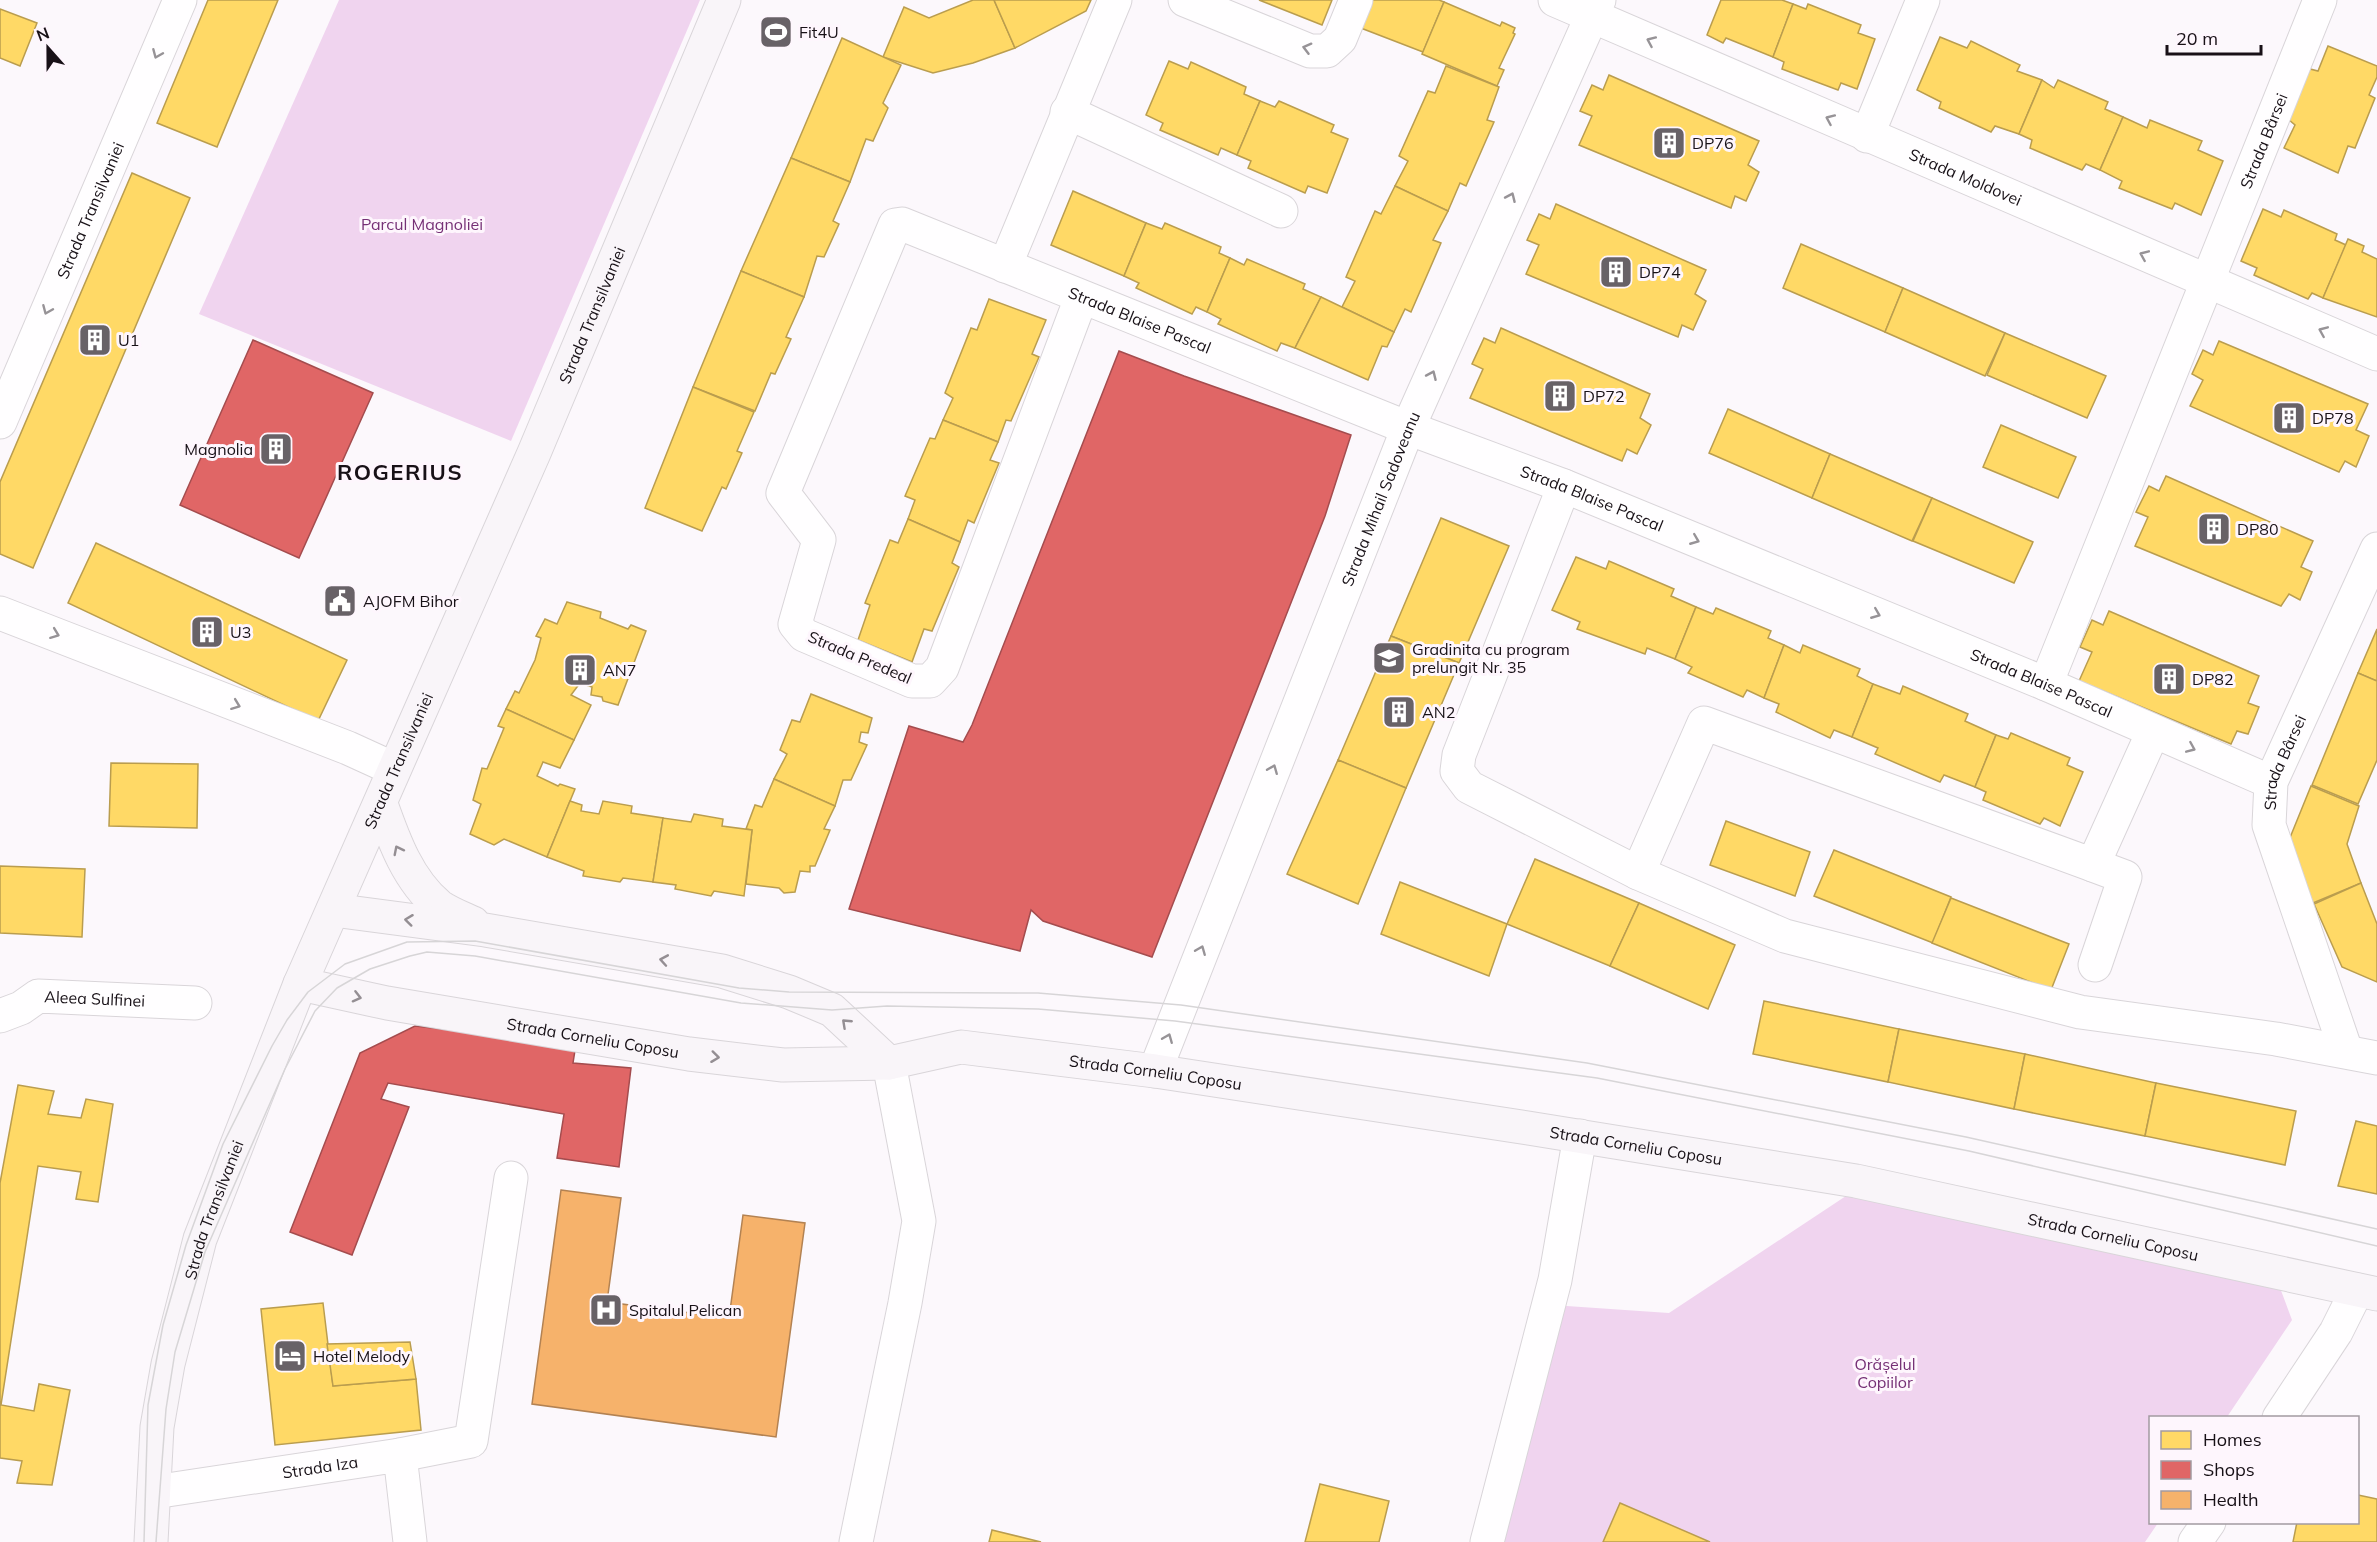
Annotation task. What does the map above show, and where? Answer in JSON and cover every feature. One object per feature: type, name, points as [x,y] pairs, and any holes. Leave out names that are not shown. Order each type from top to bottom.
[{"type":"main road","name":"Strada Transilvaniei","points":[[151,1542],[157,1427],[168,1364],[200,1239],[300,984],[534,453],[724,0]]},
{"type":"main road","points":[[381,804],[397,850],[418,883],[440,906],[485,930]]},
{"type":"main road","points":[[333,910],[485,930],[697,966],[752,979],[814,1001],[832,1010],[889,1063]]},
{"type":"main road","name":"Strada Corneliu Coposu","points":[[300,984],[365,999],[688,1053],[783,1065],[889,1063],[961,1047],[1155,1071],[1856,1181],[2367,1292]]},
{"type":"street","name":"Strada Transilvaniei","points":[[0,422],[180,0]]},
{"type":"street","points":[[1005,266],[1114,0]]},
{"type":"street","points":[[1185,0],[1310,51],[1327,51],[1340,39],[1356,0]]},
{"type":"street","name":"Strada Moldovei","points":[[1555,0],[1596,8],[1867,136],[2377,354]]},
{"type":"street","points":[[1867,136],[1923,0]]},
{"type":"street","name":"Strada Bârsei","points":[[2046,684],[2320,0]]},
{"type":"street","name":"Strada Mihail Sadoveanu","points":[[1155,1071],[1408,428],[1596,8]]},
{"type":"street","points":[[1067,112],[1281,211]]},
{"type":"street","name":"Strada Predeal","points":[[909,226],[895,225],[783,493],[819,540],[795,624],[804,635],[912,681],[930,681],[942,668],[1081,298]]},
{"type":"street","name":"Strada Blaise Pascal","points":[[909,226],[1081,298],[1408,428],[1564,486],[2046,684],[2271,782]]},
{"type":"street","points":[[1564,486],[1459,756],[1457,771],[1469,787],[1638,873],[1785,936],[2080,1012],[2276,1039],[2377,1058]]},
{"type":"street","name":"Strada Bârsei","points":[[2346,1051],[2269,825],[2271,782],[2377,549]]},
{"type":"street","points":[[0,613],[348,748],[394,770]]},
{"type":"street","points":[[1638,873],[1704,723],[2125,877],[2095,965]]},
{"type":"street","points":[[2093,865],[2153,732]]},
{"type":"street","name":"Aleea Sulfinei","points":[[0,1016],[21,1008],[39,996],[195,1003]]},
{"type":"street","points":[[856,1542],[905,1303],[919,1221],[889,1063]]},
{"type":"street","points":[[1487,1542],[1555,1280],[1580,1136]]},
{"type":"street","name":"Strada Iza","points":[[154,1492],[400,1455],[471,1441],[511,1178]]},
{"type":"street","points":[[2280,1416],[2336,1332],[2367,1292]]},
{"type":"street","points":[[400,1455],[410,1542]]},
{"type":"street","points":[[2195,1542],[2208,1524]]},
{"type":"green space","name":"Parcul Magnoliei","points":[[339,0],[700,0],[511,441],[199,314]]},
{"type":"green space","name":"Orășelul Copiilor","points":[[1849,1194],[2276,1277],[2292,1320],[2228,1416],[2149,1416],[2149,1524],[2157,1524],[2145,1542],[1492,1542],[1552,1305],[1669,1313]]},
{"type":"building: Homes","points":[[208,0],[278,0],[217,147],[157,123]]},
{"type":"building: Homes","points":[[973,0],[994,0],[1015,48],[973,63],[933,73],[883,57],[904,7],[929,18]]},
{"type":"building: Homes","points":[[994,0],[1091,0],[1086,11],[1015,48]]},
{"type":"building: Homes","points":[[1259,0],[1332,0],[1322,25]]},
{"type":"building: Homes","points":[[1364,0],[1439,0],[1444,2],[1423,52],[1353,25]]},
{"type":"building: Homes","points":[[1721,0],[1782,0],[1793,4],[1773,57],[1726,38],[1723,43],[1707,35]]},
{"type":"building: Homes","points":[[1444,2],[1500,26],[1502,22],[1515,28],[1513,33],[1515,34],[1499,68],[1504,70],[1497,86],[1422,54]]},
{"type":"building: Homes","points":[[1793,4],[1806,9],[1808,4],[1861,25],[1858,33],[1875,39],[1857,89],[1841,83],[1838,90],[1782,69],[1784,62],[1773,57]]},
{"type":"building: Homes","points":[[0,9],[37,23],[20,66],[0,58]]},
{"type":"building: Homes","points":[[1940,37],[1967,48],[1971,41],[2020,65],[2017,71],[2042,80],[2019,134],[1995,126],[1991,132],[1939,108],[1941,102],[1917,90]]},
{"type":"building: Homes","points":[[842,38],[901,65],[883,103],[888,108],[873,141],[866,139],[850,182],[791,158]]},
{"type":"building: Homes","points":[[2328,46],[2377,66],[2377,77],[2369,95],[2375,98],[2355,148],[2348,146],[2338,173],[2284,148],[2295,125],[2288,119],[2310,69],[2318,71]]},
{"type":"building: Homes","points":[[1169,61],[1188,69],[1191,62],[1246,87],[1244,94],[1260,101],[1237,155],[1221,148],[1218,155],[1160,130],[1163,123],[1146,115]]},
{"type":"building: Homes","points":[[1446,66],[1499,87],[1487,120],[1494,122],[1466,186],[1460,183],[1448,211],[1395,186],[1408,161],[1399,156],[1428,91],[1435,93]]},
{"type":"building: Homes","name":"DP76","points":[[1609,75],[1759,141],[1748,165],[1759,172],[1746,201],[1735,196],[1731,208],[1579,145],[1592,116],[1580,111],[1592,85],[1603,90]]},
{"type":"building: Homes","points":[[2042,80],[2054,88],[2058,80],[2108,102],[2105,109],[2123,117],[2100,170],[2086,164],[2082,170],[2030,148],[2032,140],[2019,134]]},
{"type":"building: Homes","points":[[1260,101],[1275,107],[1279,101],[1334,125],[1331,132],[1348,139],[1327,193],[1308,186],[1305,193],[1248,168],[1251,161],[1237,155]]},
{"type":"building: Homes","points":[[2123,117],[2147,128],[2150,120],[2202,141],[2198,150],[2223,161],[2201,215],[2175,203],[2172,209],[2119,188],[2122,181],[2100,170]]},
{"type":"building: Homes","points":[[791,158],[850,182],[833,221],[839,224],[824,257],[817,256],[804,297],[741,271]]},
{"type":"building: Homes","name":"U1","points":[[132,173],[190,198],[33,568],[0,554],[0,482]]},
{"type":"building: Homes","points":[[1395,186],[1448,211],[1433,240],[1441,243],[1411,312],[1405,309],[1394,332],[1342,307],[1355,281],[1346,277],[1375,211],[1381,214]]},
{"type":"building: Homes","points":[[1073,191],[1146,223],[1124,276],[1051,245]]},
{"type":"building: Homes","name":"DP74","points":[[1556,204],[1706,270],[1695,294],[1706,301],[1693,330],[1682,325],[1678,337],[1526,274],[1539,245],[1527,240],[1539,214],[1550,219]]},
{"type":"building: Homes","points":[[2263,209],[2281,217],[2284,210],[2337,234],[2335,240],[2346,245],[2323,298],[2312,293],[2308,299],[2254,275],[2257,268],[2241,261]]},
{"type":"building: Homes","points":[[1146,223],[1162,229],[1165,223],[1221,247],[1219,253],[1230,258],[1207,312],[1196,307],[1192,314],[1136,288],[1139,283],[1124,276]]},
{"type":"building: Homes","points":[[2348,239],[2364,246],[2362,252],[2377,259],[2377,317],[2323,298]]},
{"type":"building: Homes","points":[[1801,244],[1903,288],[1885,332],[1783,288]]},
{"type":"building: Homes","points":[[1230,258],[1244,265],[1247,259],[1305,284],[1303,289],[1321,297],[1295,348],[1281,343],[1277,351],[1218,324],[1221,319],[1207,312]]},
{"type":"building: Homes","points":[[741,271],[804,297],[786,337],[791,339],[775,374],[771,373],[755,411],[693,387]]},
{"type":"building: Homes","points":[[1903,288],[2005,333],[1985,376],[1885,332]]},
{"type":"building: Homes","points":[[1321,297],[1394,332],[1387,347],[1382,346],[1368,380],[1295,348]]},
{"type":"building: Homes","points":[[989,299],[1046,320],[1032,354],[1039,357],[1011,421],[1006,420],[998,442],[943,420],[953,398],[945,393],[971,328],[977,330]]},
{"type":"building: Homes","name":"DP72","points":[[1501,328],[1650,394],[1640,418],[1651,425],[1637,454],[1627,449],[1622,461],[1470,398],[1483,369],[1472,364],[1484,338],[1495,343]]},
{"type":"building: Homes","points":[[2005,333],[2106,376],[2087,418],[1987,375]]},
{"type":"building: Homes","name":"DP78","points":[[2219,341],[2368,404],[2356,430],[2369,436],[2356,467],[2345,461],[2339,472],[2190,406],[2203,380],[2192,374],[2203,350],[2213,355]]},
{"type":"building: Homes","points":[[693,387],[754,412],[737,451],[742,453],[726,489],[722,487],[702,531],[645,508]]},
{"type":"building: Homes","points":[[1728,409],[1830,454],[1812,498],[1709,453]]},
{"type":"building: Homes","points":[[943,420],[998,442],[990,460],[999,463],[974,523],[968,520],[960,542],[908,519],[915,500],[905,496],[930,438],[935,439]]},
{"type":"building: Homes","points":[[2001,425],[2076,457],[2058,498],[1983,467]]},
{"type":"building: Homes","points":[[1830,454],[1932,498],[1912,541],[1812,498]]},
{"type":"building: Homes","name":"DP80","points":[[2166,476],[2313,541],[2301,567],[2312,572],[2300,600],[2289,594],[2281,606],[2135,546],[2148,517],[2136,512],[2149,486],[2159,491]]},
{"type":"building: Homes","points":[[1932,498],[2033,542],[2014,583],[1913,541]]},
{"type":"building: Homes","points":[[1441,518],[1509,546],[1459,663],[1391,636]]},
{"type":"building: Homes","points":[[908,519],[960,542],[952,563],[959,567],[932,631],[924,629],[912,662],[858,640],[870,605],[865,603],[890,540],[898,543]]},
{"type":"building: Homes","name":"U3","points":[[96,543],[347,660],[318,721],[68,603]]},
{"type":"building: Homes","points":[[1576,557],[1606,569],[1609,561],[1674,589],[1671,596],[1696,607],[1675,659],[1647,648],[1645,654],[1577,629],[1580,622],[1552,610]]},
{"type":"building: Homes","name":"AN7","points":[[567,602],[601,612],[600,618],[628,629],[631,625],[646,631],[618,705],[603,701],[602,697],[591,695],[592,687],[580,683],[571,695],[591,705],[574,740],[506,709],[515,691],[519,693],[535,660],[541,638],[536,636],[545,619],[557,624]]},
{"type":"building: Homes","points":[[1696,607],[1713,614],[1716,608],[1771,631],[1768,638],[1784,645],[1764,698],[1747,690],[1743,697],[1688,673],[1692,667],[1675,659]]},
{"type":"building: Homes","name":"DP82","points":[[2109,611],[2259,676],[2248,703],[2259,707],[2248,734],[2237,731],[2231,744],[2079,681],[2092,652],[2080,647],[2092,620],[2103,625]]},
{"type":"building: Homes","points":[[2377,629],[2377,681],[2358,673]]},
{"type":"building: Homes","name":"AN2","points":[[1391,636],[1459,663],[1406,788],[1338,760]]},
{"type":"building: Homes","points":[[1784,645],[1800,653],[1803,645],[1860,669],[1857,676],[1873,684],[1852,737],[1834,730],[1830,738],[1776,712],[1779,704],[1764,698]]},
{"type":"building: Homes","points":[[2358,673],[2377,681],[2377,760],[2358,804],[2312,785]]},
{"type":"building: Homes","points":[[1873,684],[1900,694],[1903,686],[1968,714],[1965,721],[1996,735],[1975,787],[1944,775],[1940,782],[1875,754],[1878,748],[1852,737]]},
{"type":"building: Homes","points":[[811,694],[872,718],[868,733],[861,732],[859,742],[867,745],[851,780],[843,780],[835,806],[774,779],[787,754],[780,750],[792,720],[800,722]]},
{"type":"building: Homes","points":[[506,709],[574,740],[560,768],[543,762],[537,776],[558,786],[560,784],[575,789],[547,857],[504,839],[494,845],[470,834],[481,804],[473,800],[482,768],[487,769],[504,728],[498,726]]},
{"type":"building: Homes","points":[[2011,733],[2070,758],[2067,765],[2083,772],[2060,826],[2044,818],[2040,824],[1983,800],[1986,792],[1975,787],[1996,735],[2008,739]]},
{"type":"building: Homes","points":[[1338,760],[1406,788],[1358,904],[1287,874]]},
{"type":"building: Homes","points":[[111,763],[198,764],[197,828],[109,826]]},
{"type":"building: Homes","points":[[774,779],[835,806],[824,829],[830,830],[815,866],[810,866],[810,872],[800,871],[795,892],[784,893],[779,888],[746,884],[752,830],[746,829],[755,805],[762,807]]},
{"type":"building: Homes","points":[[2311,786],[2359,806],[2347,844],[2361,883],[2313,903],[2287,845]]},
{"type":"building: Homes","points":[[570,801],[582,805],[581,811],[599,814],[603,801],[632,806],[631,813],[663,818],[653,882],[623,878],[620,882],[583,876],[584,871],[547,857]]},
{"type":"building: Homes","points":[[694,814],[723,819],[722,826],[752,830],[744,896],[714,891],[711,896],[675,889],[676,885],[653,882],[663,818],[691,822]]},
{"type":"building: Homes","points":[[1726,821],[1810,852],[1795,896],[1710,865]]},
{"type":"building: Homes","points":[[1834,850],[1951,897],[1933,943],[1814,896]]},
{"type":"building: Homes","points":[[1535,859],[1639,903],[1610,966],[1507,924]]},
{"type":"building: Homes","points":[[0,866],[85,869],[82,937],[0,933]]},
{"type":"building: Homes","points":[[1400,882],[1507,924],[1489,976],[1381,934]]},
{"type":"building: Homes","points":[[2361,883],[2377,924],[2377,982],[2342,967],[2314,904]]},
{"type":"building: Homes","points":[[1951,898],[2069,944],[2051,990],[1932,943]]},
{"type":"building: Homes","points":[[1639,903],[1735,945],[1708,1009],[1610,966]]},
{"type":"building: Homes","points":[[1764,1001],[1899,1029],[1888,1082],[1753,1054]]},
{"type":"building: Homes","points":[[1899,1029],[2025,1054],[2014,1109],[1888,1082]]},
{"type":"building: Homes","points":[[2025,1054],[2156,1083],[2145,1136],[2014,1109]]},
{"type":"building: Homes","points":[[2156,1083],[2296,1111],[2285,1165],[2145,1136]]},
{"type":"building: Homes","points":[[18,1085],[54,1091],[48,1114],[81,1118],[86,1099],[113,1104],[98,1202],[76,1199],[81,1172],[38,1166],[1,1405],[34,1411],[39,1384],[70,1390],[52,1485],[17,1483],[22,1461],[0,1458],[0,1183]]},
{"type":"building: Homes","points":[[2356,1121],[2377,1126],[2377,1194],[2338,1186]]},
{"type":"building: Homes","points":[[323,1303],[333,1386],[416,1379],[421,1430],[275,1445],[261,1309]]},
{"type":"building: Homes","points":[[410,1342],[416,1379],[333,1386],[327,1344]]},
{"type":"building: Homes","points":[[1320,1484],[1389,1501],[1379,1542],[1305,1542]]},
{"type":"building: Homes","points":[[2359,1495],[2377,1499],[2377,1542],[2293,1542],[2297,1524],[2359,1524]]},
{"type":"building: Homes","points":[[1620,1503],[1710,1542],[1603,1542]]},
{"type":"building: Homes","points":[[992,1530],[1041,1542],[989,1542]]},
{"type":"building: Shops","name":"Magnolia","points":[[253,340],[373,393],[299,558],[180,505]]},
{"type":"building: Shops","points":[[1119,351],[1351,435],[1325,516],[1152,957],[1043,921],[1031,910],[1020,951],[849,909],[909,726],[963,742],[972,725]]},
{"type":"building: Shops","points":[[415,1026],[576,1044],[573,1063],[631,1068],[619,1167],[557,1158],[564,1114],[388,1083],[381,1099],[409,1107],[352,1255],[290,1232],[360,1053]]},
{"type":"building: Health","name":"Spitalul Pelican","points":[[561,1190],[621,1198],[607,1302],[729,1318],[743,1215],[805,1223],[776,1437],[532,1404]]},
{"type":"tram line","points":[[144,1542],[148,1405],[163,1325],[186,1245],[223,1144],[272,1046],[287,1020],[308,992],[345,964],[407,942],[475,941],[739,988],[789,992],[1038,993],[1181,1005],[1587,1063],[1966,1137],[2377,1229]]},
{"type":"tram line","points":[[156,1542],[166,1409],[175,1352],[205,1252],[285,1069],[315,1011],[337,988],[370,969],[427,952],[475,956],[741,1003],[832,1010],[887,1006],[1038,1009],[1175,1021],[1597,1078],[1969,1151],[2377,1246]]},
{"type":"place","name":"Fit4U","points":[[776,32]]},
{"type":"place","name":"DP76","points":[[1669,143]]},
{"type":"place","name":"DP74","points":[[1616,272]]},
{"type":"place","name":"U1","points":[[95,340]]},
{"type":"place","name":"DP72","points":[[1560,396]]},
{"type":"place","name":"DP78","points":[[2289,418]]},
{"type":"place","name":"Magnolia","points":[[276,449]]},
{"type":"place","name":"DP80","points":[[2214,529]]},
{"type":"place","name":"AJOFM Bihor","points":[[340,601]]},
{"type":"place","name":"U3","points":[[207,632]]},
{"type":"place","name":"Gradinita cu program prelungit Nr. 35","points":[[1389,658]]},
{"type":"place","name":"AN7","points":[[580,670]]},
{"type":"place","name":"DP82","points":[[2169,679]]},
{"type":"place","name":"AN2","points":[[1399,712]]},
{"type":"place","name":"Spitalul Pelican","points":[[606,1310]]},
{"type":"place","name":"Hotel Melody","points":[[290,1356]]},
{"type":"district","name":"ROGERIUS","points":[[400,472]]}]
